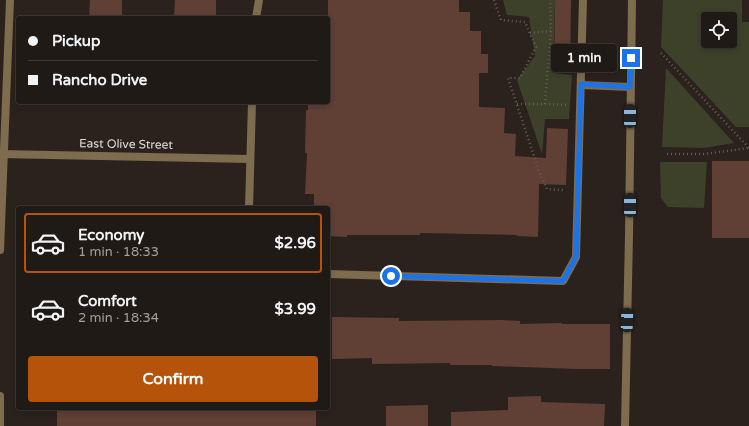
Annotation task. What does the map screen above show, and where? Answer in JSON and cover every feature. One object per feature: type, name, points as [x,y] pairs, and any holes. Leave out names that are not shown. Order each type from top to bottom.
[{"type":"street","points":[[0,250],[1,154],[10,0]]},
{"type":"street","points":[[256,16],[259,0]]},
{"type":"street","points":[[330,274],[563,281],[576,257],[583,0]]},
{"type":"street","points":[[625,426],[632,0]]},
{"type":"street","points":[[581,84],[630,87]]},
{"type":"street","points":[[249,206],[252,104]]},
{"type":"street","name":"East Olive Street","points":[[1,154],[250,159]]},
{"type":"street","points":[[0,396],[0,426]]},
{"type":"path","points":[[494,0],[501,20],[525,22],[536,47],[520,78],[508,78],[518,104],[539,171],[547,189],[568,190]]},
{"type":"path","points":[[545,104],[551,31],[550,0]]},
{"type":"path","points":[[530,33],[551,31]]},
{"type":"path","points":[[661,53],[749,148]]},
{"type":"path","points":[[518,104],[574,106]]},
{"type":"path","points":[[667,154],[704,154],[749,148]]},
{"type":"green space","points":[[503,0],[555,0],[553,73],[572,75],[569,119],[545,119],[542,154],[517,80],[535,56],[529,17],[507,15]]},
{"type":"green space","points":[[663,0],[742,0],[742,22],[749,22],[749,127],[736,127],[661,47]]},
{"type":"green space","points":[[666,68],[734,143],[704,148],[662,147]]},
{"type":"green space","points":[[660,162],[707,162],[704,208],[668,207],[661,198]]},
{"type":"building","points":[[90,0],[122,0],[122,16],[89,16]]},
{"type":"building","points":[[175,0],[216,0],[216,16],[174,16]]},
{"type":"building","points":[[328,0],[459,0],[459,12],[470,12],[470,31],[481,31],[481,54],[488,54],[488,73],[479,73],[479,107],[505,108],[504,133],[516,134],[515,156],[546,158],[547,128],[568,129],[566,185],[539,184],[538,237],[517,235],[420,233],[420,235],[330,236],[330,206],[314,206],[314,194],[305,194],[307,153],[305,153],[306,110],[308,110],[308,104],[330,104],[330,16],[328,16]]},
{"type":"building","points":[[555,0],[571,0],[570,69],[554,69]]},
{"type":"building","points":[[712,161],[749,161],[749,238],[712,238]]},
{"type":"building","points":[[332,317],[399,318],[399,321],[501,320],[520,321],[520,324],[610,324],[610,369],[450,365],[450,363],[372,364],[372,358],[332,359]]},
{"type":"building","points":[[541,396],[541,402],[605,404],[604,426],[451,426],[451,412],[508,410],[508,397]]},
{"type":"building","points":[[428,405],[428,426],[386,426],[386,406]]},
{"type":"building","points":[[57,410],[316,410],[316,426],[57,426]]},
{"type":"route","points":[[391,276],[563,281],[576,257],[581,84],[630,87],[631,58]]}]
